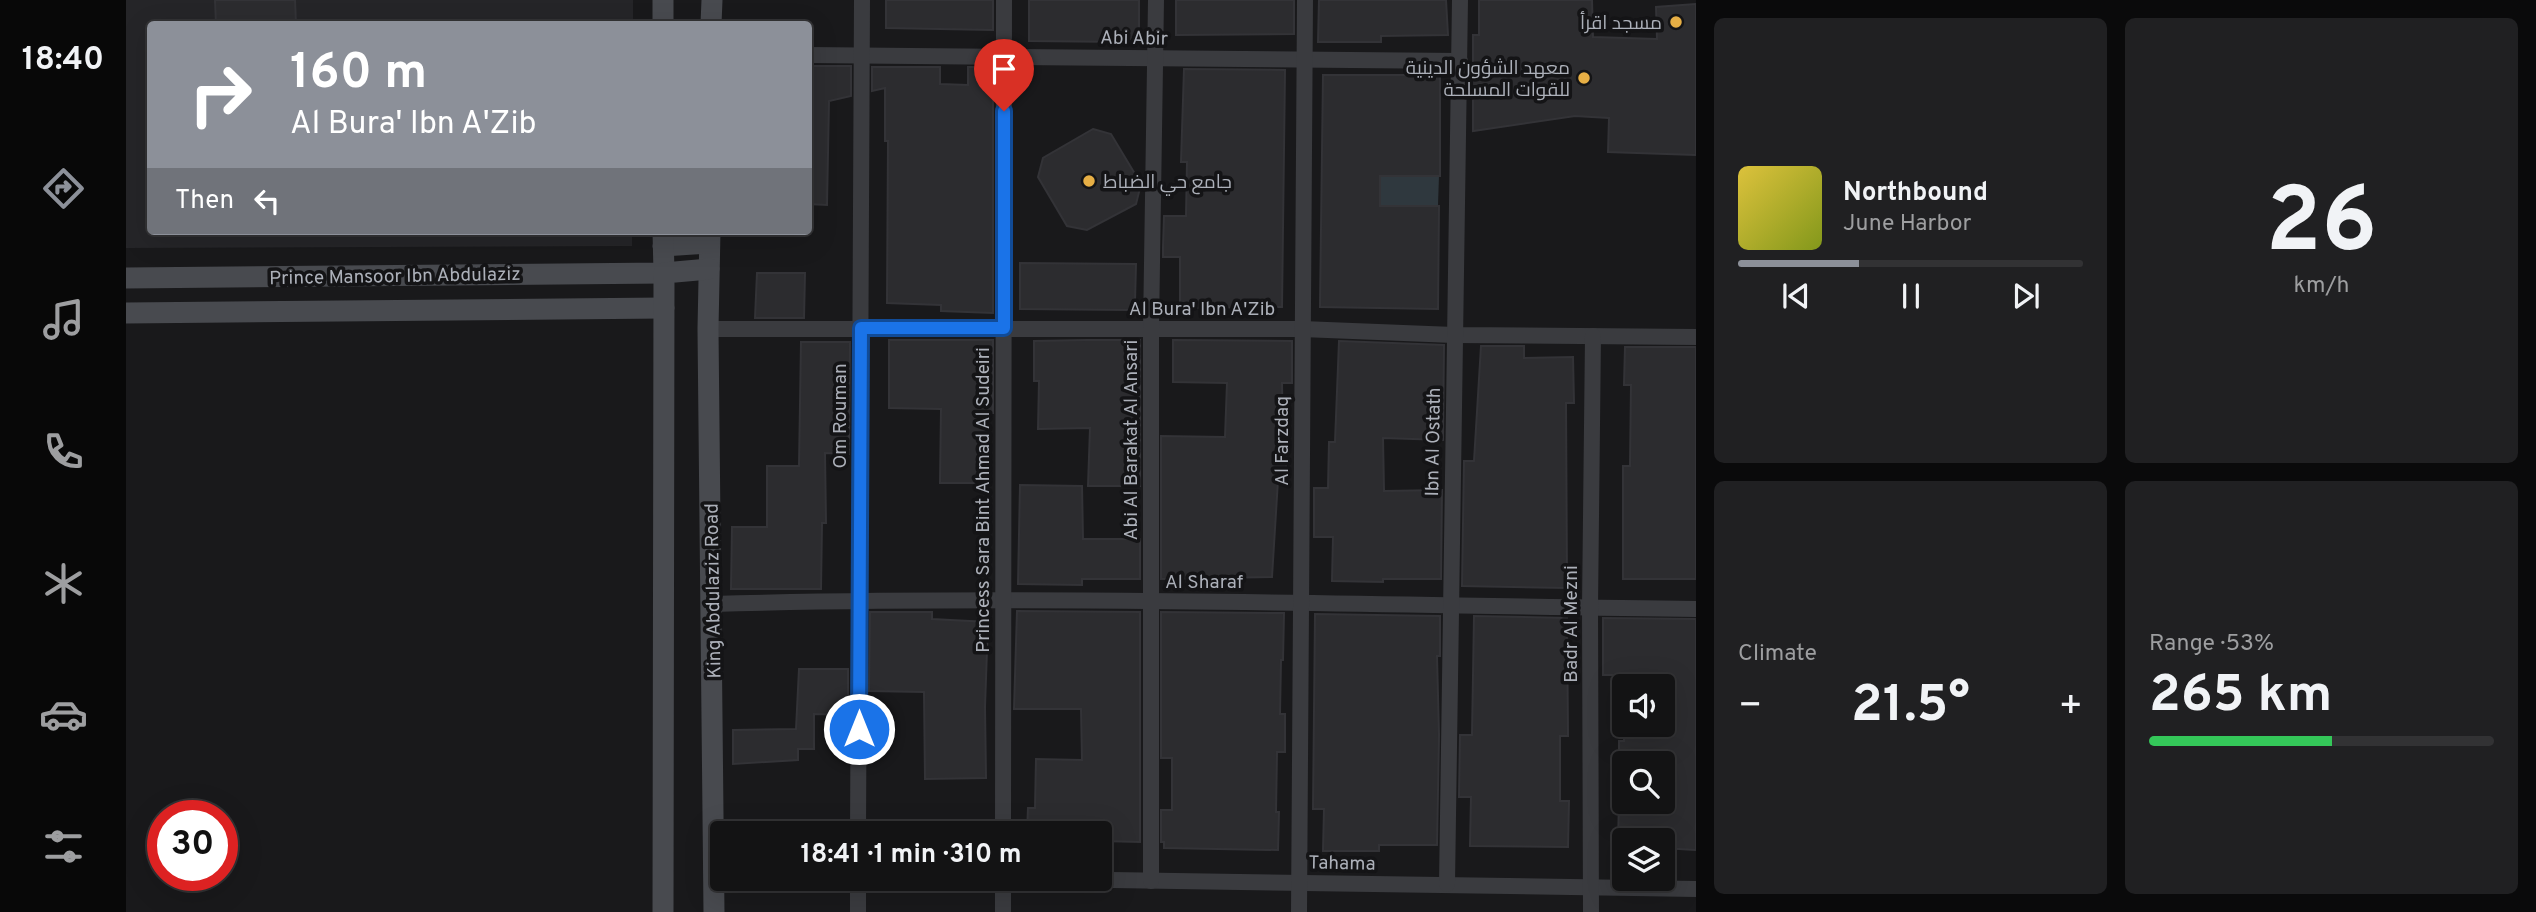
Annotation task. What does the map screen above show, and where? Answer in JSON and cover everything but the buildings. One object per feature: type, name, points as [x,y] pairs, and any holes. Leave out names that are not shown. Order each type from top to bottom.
[{"type":"main road","points":[[663,0],[663,21]]},
{"type":"main road","points":[[711,21],[712,0]]},
{"type":"main road","name":"King Abdulaziz Road","points":[[663,912],[663,239],[709,237],[708,329],[718,821]]},
{"type":"main road","points":[[664,273],[709,269]]},
{"type":"main road","name":"Prince Mansoor Ibn Abdulaziz","points":[[128,278],[664,273]]},
{"type":"main road","points":[[335,276],[336,311]]},
{"type":"main road","points":[[127,313],[128,278]]},
{"type":"main road","name":"Prince Mansoor Ibn Abdulaziz","points":[[127,313],[664,308]]},
{"type":"main road","name":"King Abdulaziz Road","points":[[715,912],[717,891]]},
{"type":"street","name":"Om Rouman","points":[[858,821],[862,0]]},
{"type":"street","name":"Princess Sara Bint Ahmad Al Sudeiri","points":[[1003,821],[1004,0]]},
{"type":"street","name":"Abi Al Barakat Al Ansari","points":[[1151,881],[1151,329],[1156,0]]},
{"type":"street","name":"Al Farzdaq","points":[[1299,912],[1305,0]]},
{"type":"street","name":"Ibn Al Ostath","points":[[1447,884],[1460,0]]},
{"type":"street","name":"Abi Abir","points":[[812,55],[1460,61]]},
{"type":"street","name":"Al Bura' Ibn A'Zib","points":[[708,329],[1302,329],[1454,335],[1696,337]]},
{"type":"street","name":"Badr Al Mezni","points":[[1591,912],[1593,336]]},
{"type":"street","name":"Al Sharaf","points":[[713,604],[859,600],[1151,601],[1696,609]]},
{"type":"street","name":"Tahama","points":[[1112,880],[1696,889]]},
{"type":"street","points":[[858,891],[858,912]]},
{"type":"street","points":[[1003,891],[1003,912]]},
{"type":"shaded area","points":[[126,0],[633,0],[633,21],[147,21],[147,235],[632,235],[632,246],[126,248]]},
{"type":"shaded area","points":[[1381,176],[1439,176],[1438,205],[1381,205]]},
{"type":"place","name":"مسجد اقرأ","points":[[1676,22]]},
{"type":"place","name":"معهد الشؤون الدينية للقوات المسلحة","points":[[1584,78]]},
{"type":"place","name":"جامع حي الضباط","points":[[1089,181]]},
{"type":"route","points":[[859,729],[861,328],[1004,328],[1004,111]]}]
